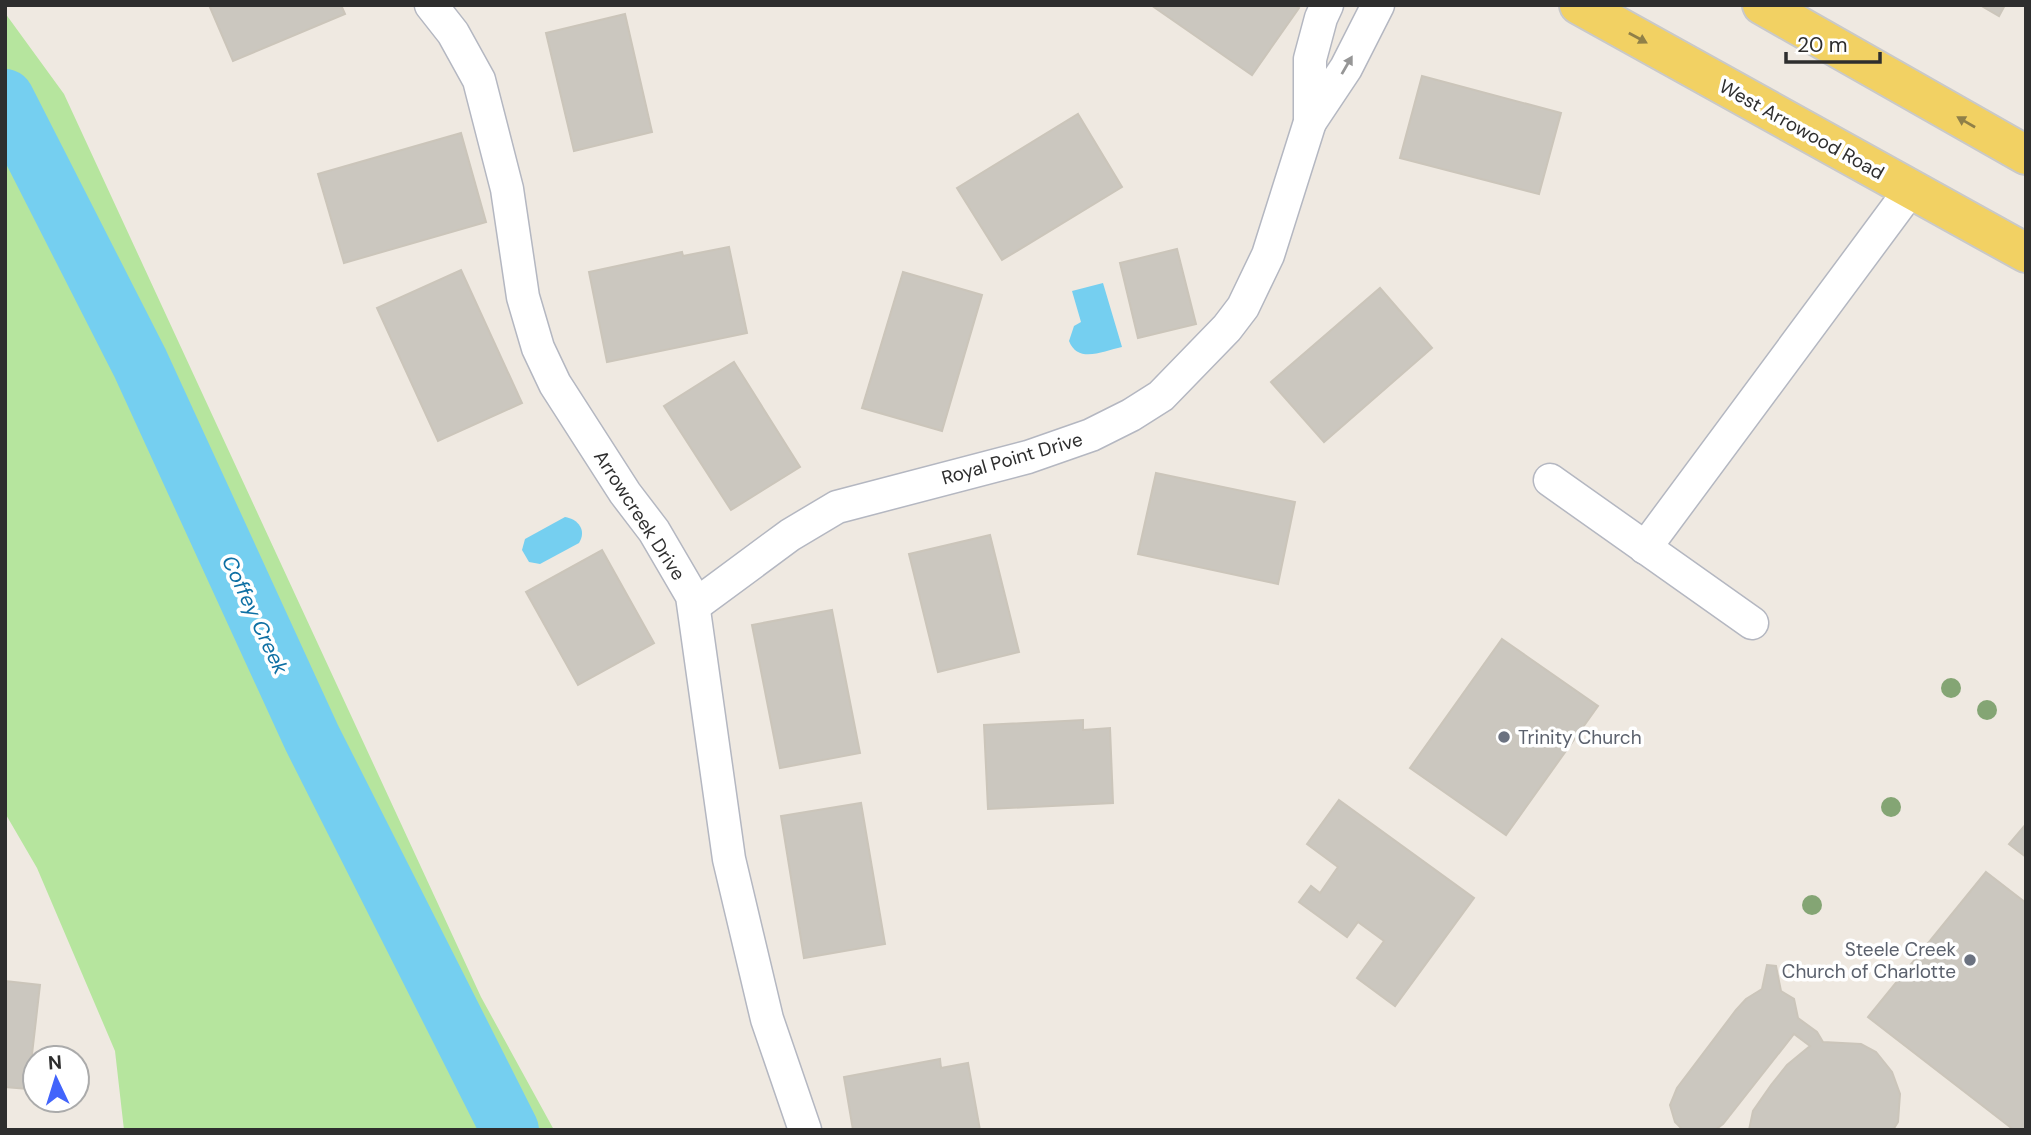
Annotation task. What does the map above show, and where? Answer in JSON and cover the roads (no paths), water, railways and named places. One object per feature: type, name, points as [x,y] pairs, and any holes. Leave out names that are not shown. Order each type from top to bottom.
[{"type":"main road","name":"West Arrowood Road","points":[[1578,5],[2026,253]]},
{"type":"main road","points":[[1762,5],[2026,155]]},
{"type":"street","name":"Arrowcreek Drive","points":[[431,5],[453,33],[479,80],[506,189],[523,297],[538,348],[555,384],[625,493],[676,565],[692,596],[729,859],[767,1019],[806,1130]]},
{"type":"street","name":"Royal Point Drive","points":[[1310,122],[1310,60],[1327,5]]},
{"type":"street","name":"Royal Point Drive","points":[[694,606],[790,535],[837,507],[1028,457],[1091,435],[1161,396],[1227,328],[1243,306],[1276,232],[1310,122],[1346,68],[1378,5]]},
{"type":"street","points":[[1646,548],[1911,189]]},
{"type":"street","points":[[1550,480],[1752,623]]},
{"type":"water","points":[[1103,283],[1122,347],[1092,354],[1078,352],[1069,341],[1074,326],[1081,322],[1072,291]]},
{"type":"water","points":[[565,517],[580,526],[582,534],[579,543],[540,564],[529,562],[522,550],[525,539]]},
{"type":"waterway","name":"Coffey Creek","points":[[5,98],[140,363],[312,738],[510,1130]]},
{"type":"place","name":"Trinity Church","points":[[1504,737]]},
{"type":"place","name":"Steele Creek Church of Charlotte","points":[[1970,960]]}]
